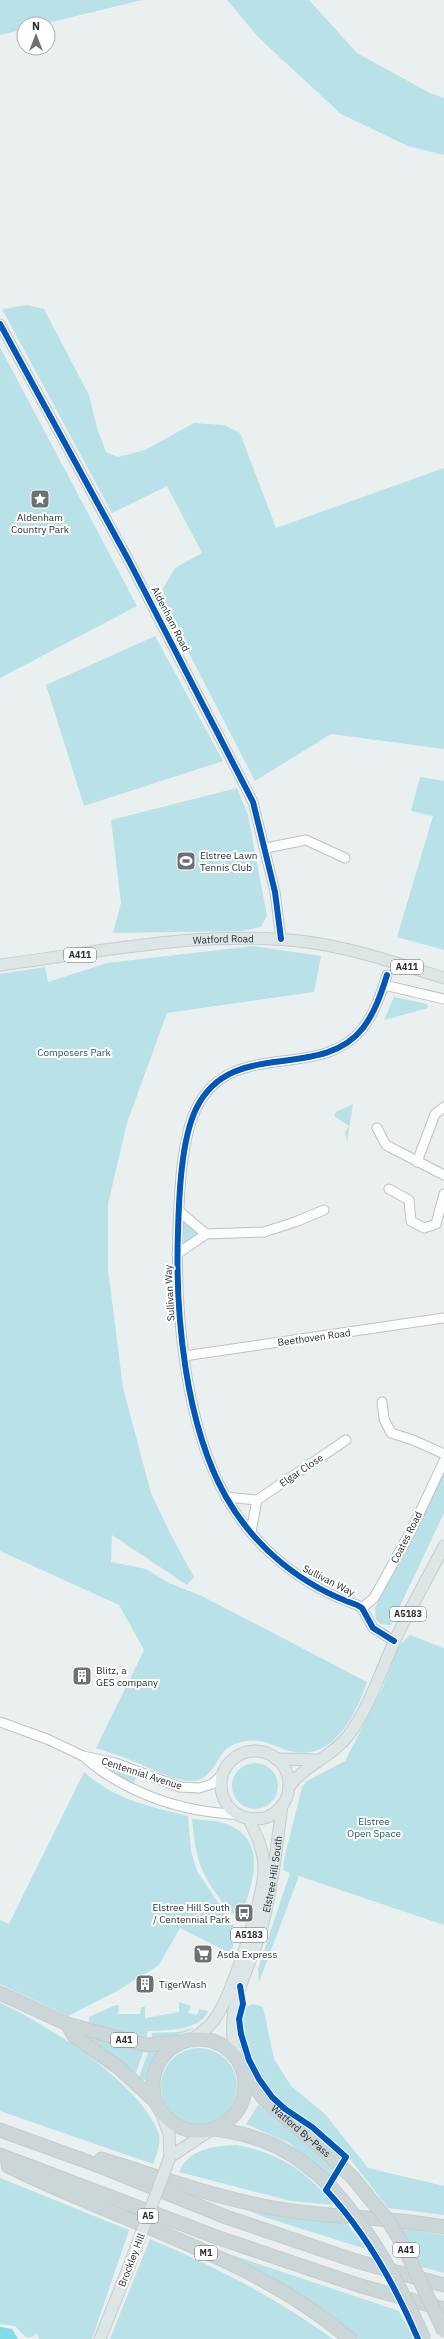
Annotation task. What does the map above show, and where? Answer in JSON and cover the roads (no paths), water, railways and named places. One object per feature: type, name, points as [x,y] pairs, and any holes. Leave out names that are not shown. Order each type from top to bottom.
[{"type":"highway","name":"A41","points":[[0,1993],[67,2024],[147,2045],[187,2041]]},
{"type":"highway","name":"A41","points":[[67,2024],[75,2037],[118,2067],[158,2107]]},
{"type":"highway","points":[[187,2041],[213,2041],[224,2046],[237,2058],[245,2073],[244,2097],[241,2106],[227,2123],[212,2130],[198,2132],[178,2127],[158,2107],[153,2080],[158,2063],[172,2048],[187,2041]]},
{"type":"highway","name":"Watford By-Pass","points":[[245,2073],[265,2100],[324,2150],[353,2178],[389,2222],[403,2244],[444,2331]]},
{"type":"highway","points":[[0,2129],[259,2205],[306,2213],[392,2220],[444,2227]]},
{"type":"highway","points":[[0,2129],[102,2167],[226,2217],[356,2261],[444,2285]]},
{"type":"highway","name":"A41","points":[[212,2130],[250,2135],[284,2148],[314,2170],[348,2206],[388,2264],[424,2339]]},
{"type":"highway","name":"M1","points":[[0,2155],[233,2242],[361,2286],[444,2309]]},
{"type":"highway","name":"M1","points":[[0,2162],[52,2188],[153,2228],[242,2269],[290,2296],[350,2339]]},
{"type":"main road","name":"Watford Road","points":[[0,965],[159,943],[230,937],[281,939],[335,947],[444,978]]},
{"type":"main road","name":"A5183","points":[[289,1787],[294,1781],[337,1748],[360,1718],[369,1701],[394,1641],[444,1546]]},
{"type":"main road","points":[[276,1759],[287,1774],[289,1787],[282,1805],[267,1817],[244,1817],[223,1798],[221,1791],[222,1775],[231,1760],[244,1753],[260,1751],[276,1759],[320,1760]]},
{"type":"main road","name":"Elstree Hill South","points":[[237,2058],[232,2027],[234,2001],[262,1926],[270,1895],[282,1805]]},
{"type":"main road","name":"Elstree Hill South","points":[[187,2041],[209,2027],[221,2009],[251,1928],[259,1901],[264,1871],[263,1859],[258,1836],[244,1817]]},
{"type":"main road","name":"Brockley Hill","points":[[100,2339],[170,2157],[169,2134],[158,2107]]},
{"type":"main road","points":[[170,2157],[212,2130]]},
{"type":"street","name":"Aldenham Road","points":[[0,324],[129,561],[254,802],[266,848],[275,892],[281,939]]},
{"type":"street","points":[[266,848],[306,840],[345,858]]},
{"type":"street","name":"Sullivan Way","points":[[394,1641],[372,1628],[362,1608],[305,1581],[277,1560],[251,1532],[226,1497],[213,1470],[203,1440],[184,1356],[179,1302],[177,1254],[179,1211],[184,1164],[191,1122],[196,1109],[212,1086],[224,1075],[242,1067],[315,1056],[338,1048],[362,1030],[374,1012],[386,980],[444,999]]},
{"type":"street","points":[[417,1162],[435,1114],[444,1107]]},
{"type":"street","points":[[377,1128],[386,1145],[444,1175]]},
{"type":"street","points":[[389,1189],[409,1200],[412,1221],[424,1228],[436,1224],[444,1194]]},
{"type":"street","points":[[177,1254],[206,1234],[264,1232],[295,1222],[324,1210]]},
{"type":"street","points":[[179,1211],[206,1234]]},
{"type":"street","name":"Beethoven Road","points":[[184,1356],[444,1318]]},
{"type":"street","points":[[382,1402],[384,1419],[391,1433],[413,1440],[444,1454]]},
{"type":"street","name":"Elgar Close","points":[[257,1500],[346,1440]]},
{"type":"street","name":"Coates Road","points":[[362,1608],[374,1598],[411,1531],[444,1460]]},
{"type":"street","points":[[226,1497],[257,1500],[251,1532]]},
{"type":"street","name":"Centennial Avenue","points":[[0,1722],[47,1739],[83,1756],[115,1763],[180,1787],[199,1788],[212,1784],[222,1775]]},
{"type":"street","name":"Centennial Avenue","points":[[83,1756],[94,1766],[111,1777],[171,1804],[244,1817]]},
{"type":"water","points":[[0,2327],[12,2329],[18,2339],[0,2339]]},
{"type":"place","name":"Aldenham Country Park","points":[[40,499]]},
{"type":"place","name":"Elstree Lawn Tennis Club","points":[[186,861]]},
{"type":"place","name":"Blitz, a GES company","points":[[82,1676]]},
{"type":"place","name":"Elstree Hill South / Centennial Park","points":[[244,1913]]},
{"type":"place","name":"Asda Express","points":[[203,1954]]},
{"type":"place","name":"TigerWash","points":[[145,1984]]},
{"type":"park label","name":"Composers Park","points":[[74,1052]]},
{"type":"park label","name":"Elstree Open Space","points":[[374,1826]]}]
